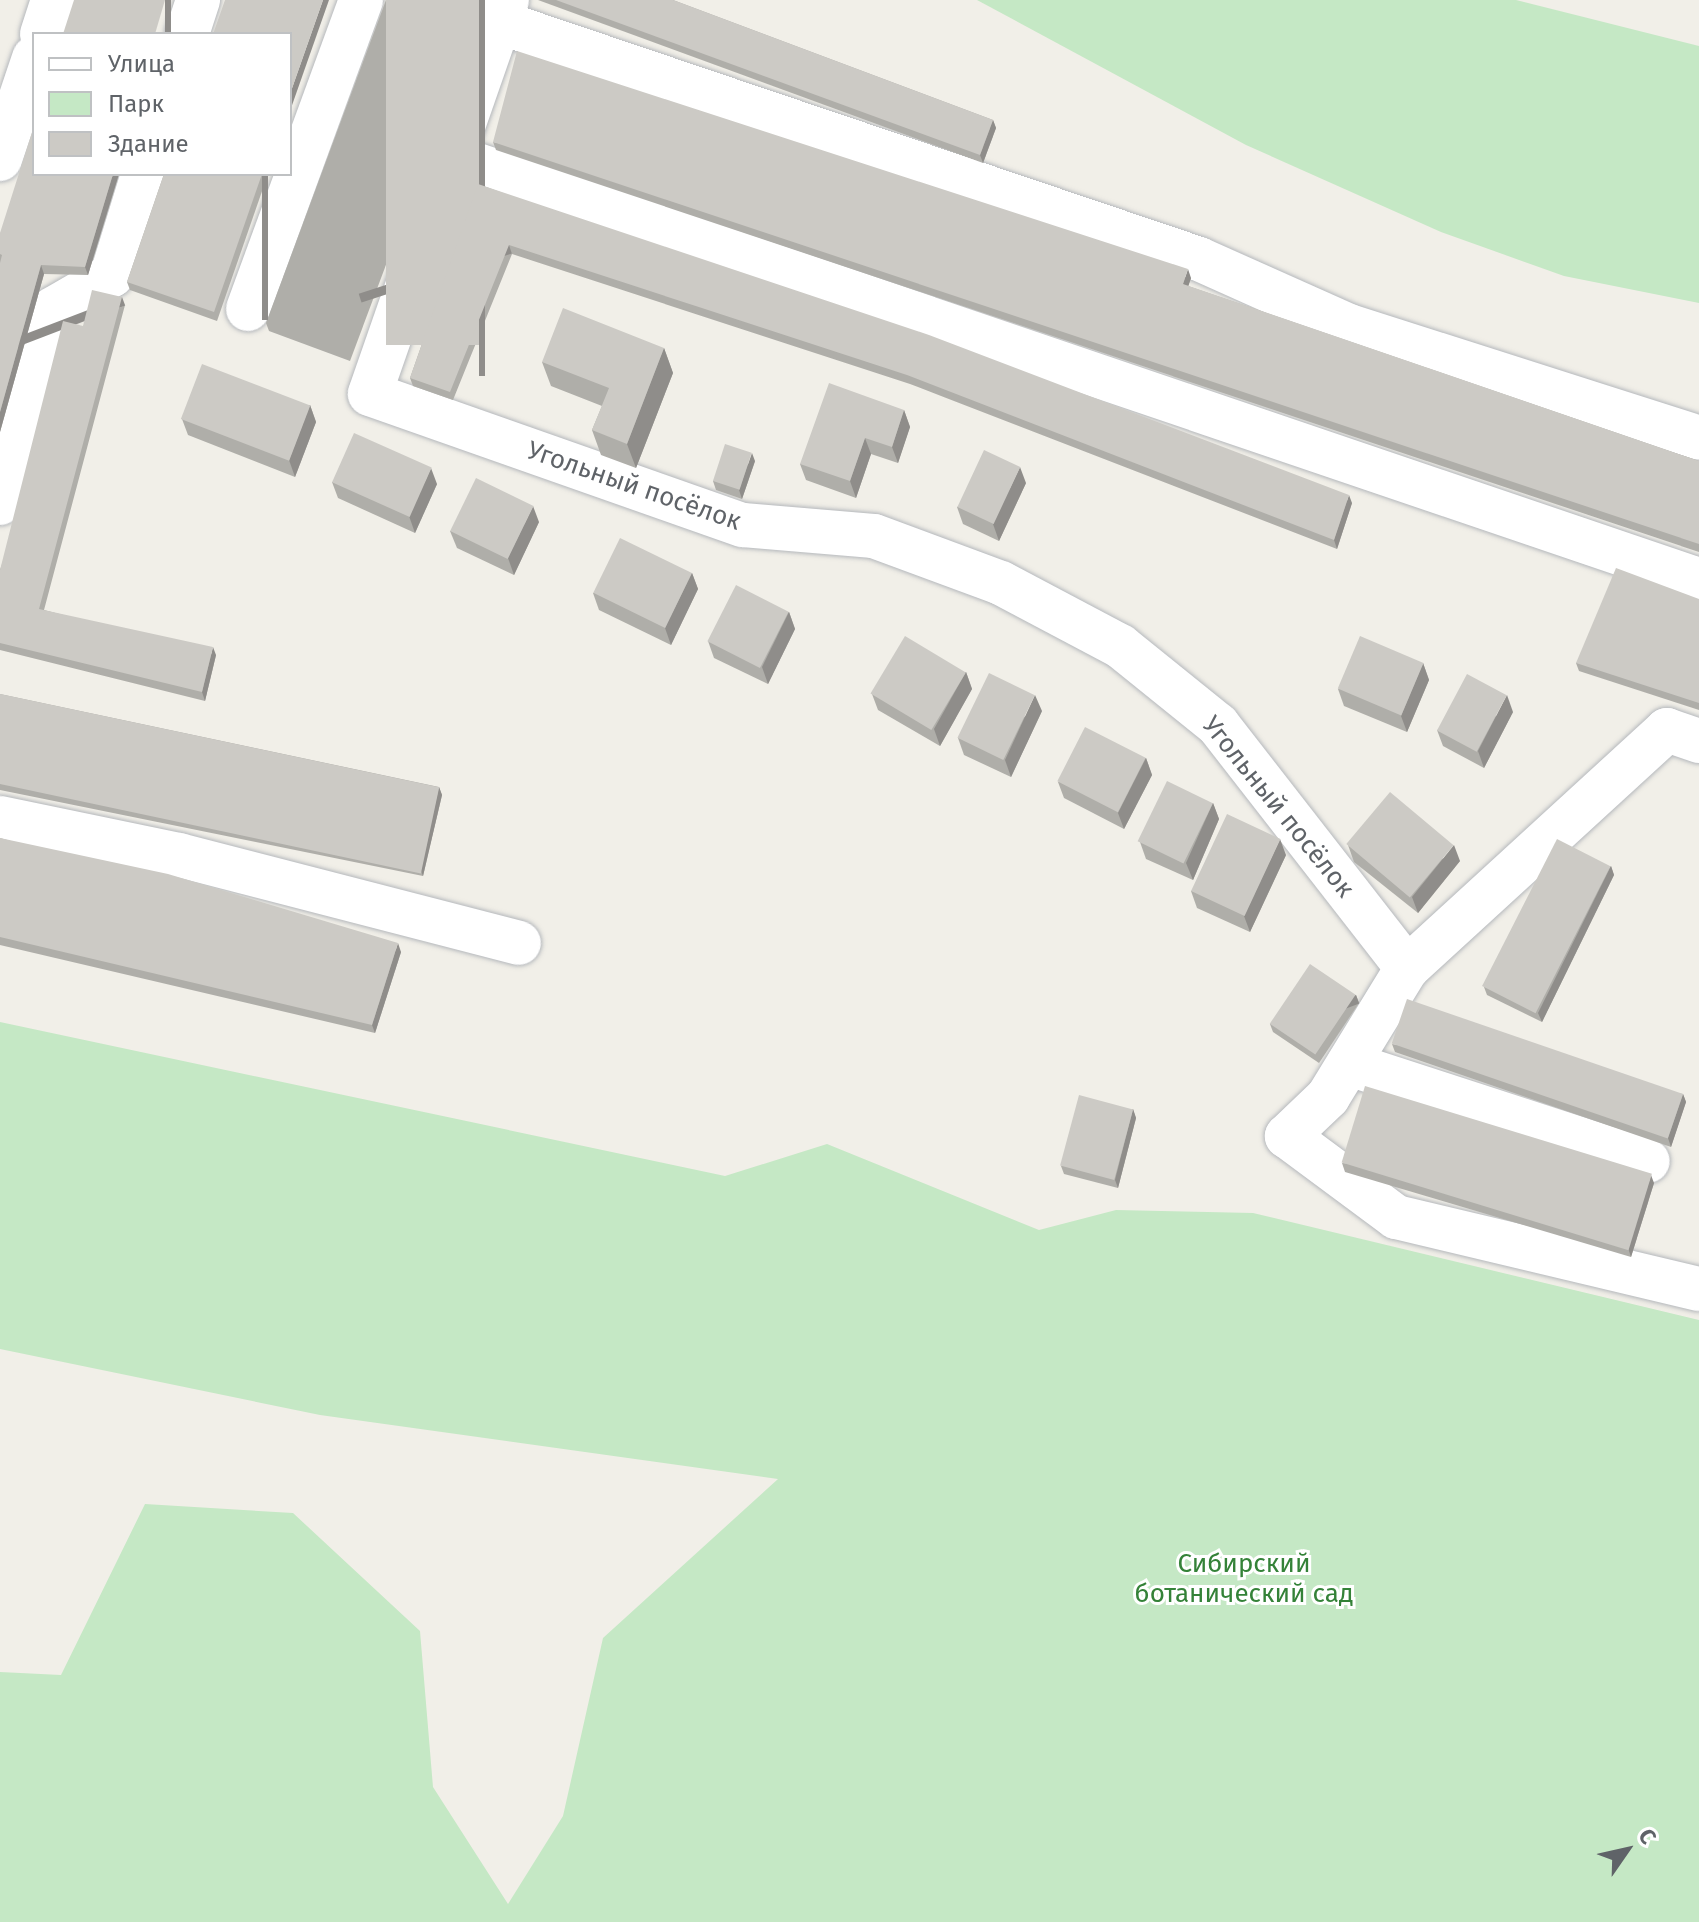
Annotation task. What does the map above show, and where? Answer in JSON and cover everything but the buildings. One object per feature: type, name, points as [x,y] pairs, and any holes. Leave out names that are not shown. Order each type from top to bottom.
[{"type":"street","points":[[43,32],[53,0]]},
{"type":"street","points":[[188,32],[198,0]]},
{"type":"street","points":[[248,309],[361,0]]},
{"type":"street","points":[[1699,438],[1349,326],[1199,259],[503,11],[454,157],[1699,580]]},
{"type":"street","points":[[0,159],[32,64]]},
{"type":"street","name":"Угольный посёлок","points":[[454,157],[370,394],[743,525],[874,536],[1001,583],[1120,646],[1218,725],[1407,968]]},
{"type":"street","points":[[0,503],[53,309],[112,275],[142,176]]},
{"type":"street","points":[[1683,736],[1407,968],[1328,1097],[1287,1136],[1396,1217],[1699,1289]]},
{"type":"street","points":[[0,818],[179,855],[519,943]]},
{"type":"street","points":[[1349,1064],[1648,1161]]},
{"type":"green space","points":[[977,0],[1516,0],[1699,46],[1699,303],[1564,276],[1441,232],[1246,145]]},
{"type":"green space","name":"Сибирский ботанический сад","points":[[0,1022],[725,1176],[827,1144],[1039,1230],[1116,1210],[1253,1213],[1699,1320],[1699,1922],[0,1922],[0,1672],[61,1675],[145,1504],[293,1513],[420,1631],[433,1787],[508,1904],[563,1816],[603,1638],[778,1479],[320,1415],[0,1349]]}]
